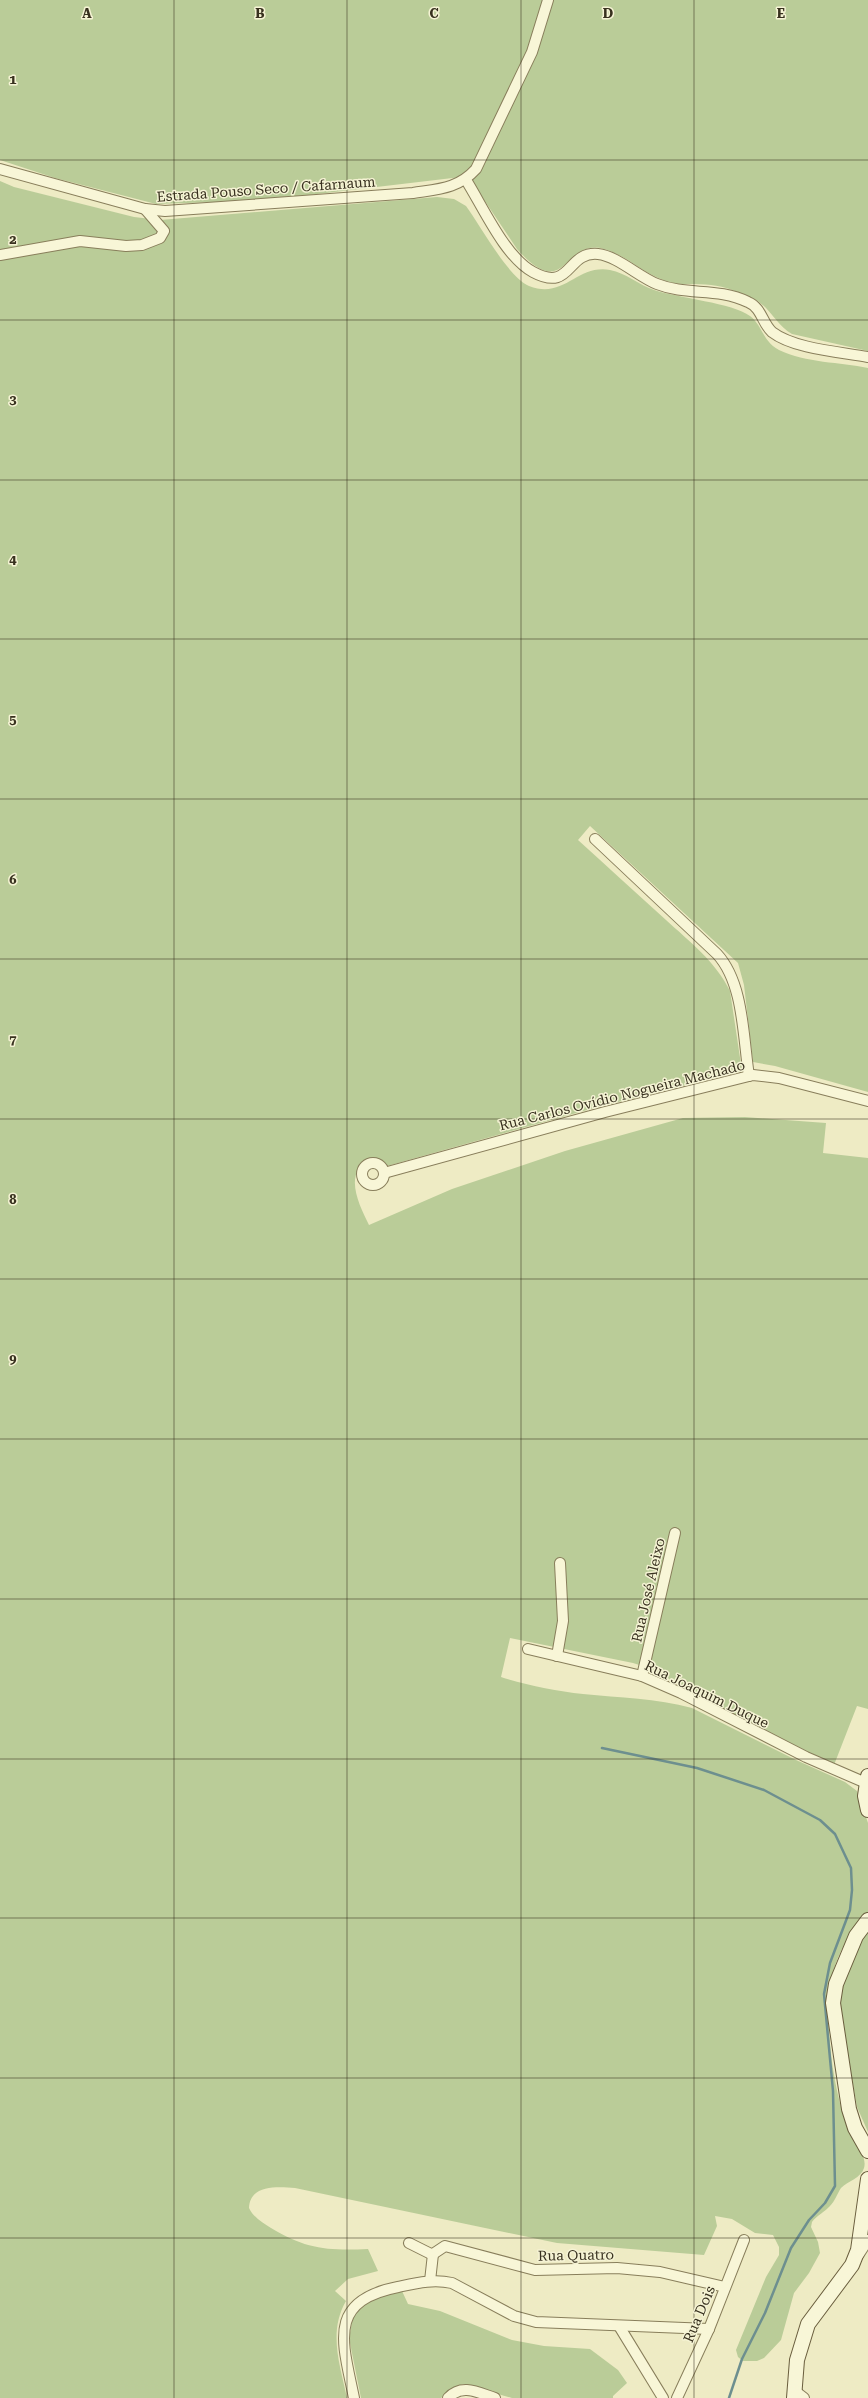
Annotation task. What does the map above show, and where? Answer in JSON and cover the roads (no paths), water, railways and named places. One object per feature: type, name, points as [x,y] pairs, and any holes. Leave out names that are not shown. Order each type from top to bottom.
[{"type":"street","points":[[548,0],[532,52],[476,169],[466,180],[510,250],[533,272],[557,279],[561,277],[572,264],[586,255],[598,254],[611,258],[658,285],[678,289],[715,291],[750,302],[760,311],[772,331],[787,340],[868,357]]},
{"type":"street","name":"Estrada Pouso Seco / Cafarnaum","points":[[0,169],[145,209],[165,212],[413,193],[447,188],[466,180]]},
{"type":"street","points":[[0,255],[80,241],[126,246],[152,242],[160,238],[164,232],[145,209]]},
{"type":"street","points":[[595,839],[717,954],[727,966],[732,975],[738,999],[749,1076]]},
{"type":"street","name":"Rua Carlos Ovídio Nogueira Machado","points":[[384,1173],[598,1114],[749,1076],[780,1078],[868,1101]]},
{"type":"street","name":"Rua José Aleixo","points":[[642,1676],[675,1533]]},
{"type":"street","points":[[557,1656],[563,1621],[560,1563]]},
{"type":"street","name":"Rua Joaquim Duque","points":[[528,1649],[642,1676],[681,1693],[799,1754],[867,1780]]},
{"type":"street","points":[[867,1780],[865,1796],[868,1810]]},
{"type":"street","points":[[868,1920],[856,1936],[836,1984],[832,2003],[849,2109],[855,2128],[868,2151]]},
{"type":"street","points":[[855,2259],[859,2245],[868,2179]]},
{"type":"street","name":"Rua Dois","points":[[677,2398],[709,2329],[744,2240]]},
{"type":"street","points":[[798,2396],[800,2346],[808,2324],[868,2240]]},
{"type":"street","points":[[409,2243],[433,2255],[430,2281]]},
{"type":"street","name":"Rua Quatro","points":[[433,2255],[438,2249],[444,2246],[535,2270],[617,2268],[660,2272],[725,2287]]},
{"type":"street","points":[[354,2398],[343,2344],[345,2325],[352,2310],[374,2293],[430,2281],[452,2283],[525,2320],[550,2324],[709,2329]]},
{"type":"street","points":[[619,2326],[663,2398]]},
{"type":"street","points":[[448,2398],[458,2390],[466,2389],[495,2398]]},
{"type":"waterway","points":[[602,1748],[697,1768],[764,1790],[820,1820],[835,1834],[851,1868],[852,1890],[850,1910],[830,1963],[824,1994],[833,2091],[835,2186],[825,2203],[809,2220],[791,2248],[765,2313],[742,2359],[729,2398]]}]
